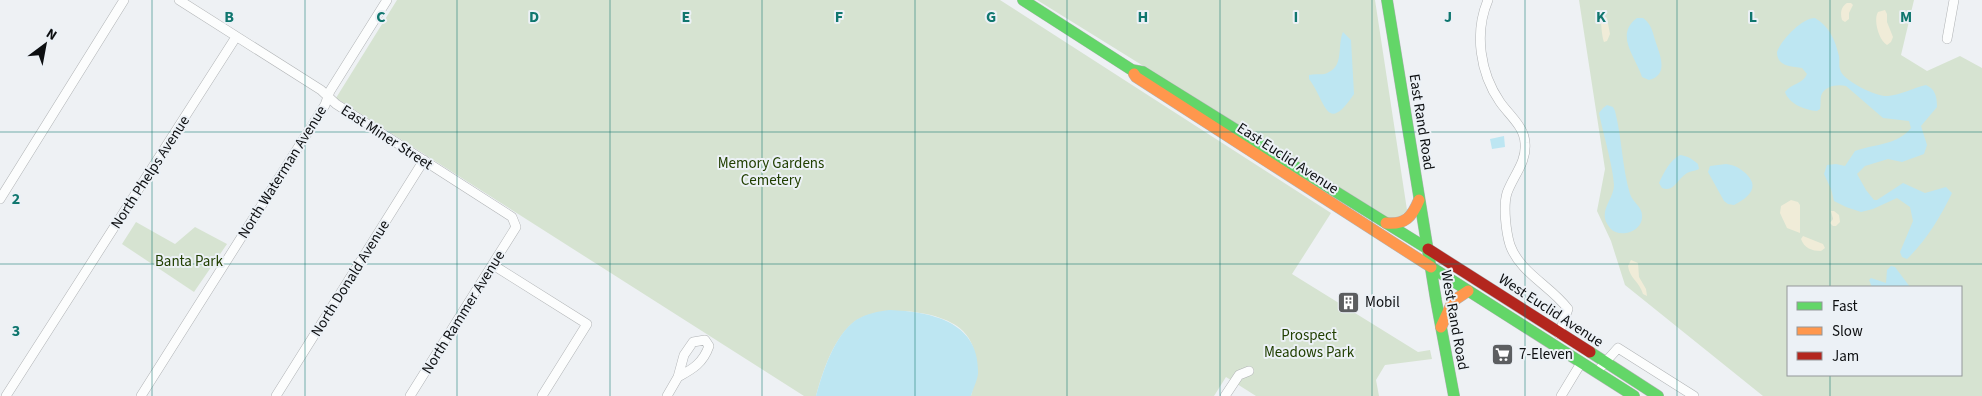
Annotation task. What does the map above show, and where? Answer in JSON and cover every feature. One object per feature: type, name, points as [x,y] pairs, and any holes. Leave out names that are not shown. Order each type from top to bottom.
[{"type":"main road","name":"East Euclid Avenue","points":[[1023,0],[1132,70],[1143,72],[1428,249]]},
{"type":"main road","name":"East Rand Road","points":[[1387,0],[1428,249]]},
{"type":"main road","name":"East Euclid Avenue","points":[[1132,70],[1136,78],[1431,267]]},
{"type":"main road","points":[[1386,223],[1396,225],[1410,219],[1419,200]]},
{"type":"main road","name":"West Euclid Avenue","points":[[1428,249],[1658,396]]},
{"type":"main road","name":"West Rand Road","points":[[1428,249],[1454,396]]},
{"type":"main road","name":"West Euclid Avenue","points":[[1431,267],[1634,396]]},
{"type":"main road","points":[[1441,327],[1451,303],[1461,294],[1468,291]]},
{"type":"street","points":[[0,199],[124,0]]},
{"type":"street","name":"East Miner Street","points":[[179,0],[321,90],[336,104],[512,217],[516,227]]},
{"type":"street","name":"North Waterman Avenue","points":[[141,396],[320,113],[387,0]]},
{"type":"street","points":[[1488,0],[1483,11],[1481,28],[1481,51],[1486,76],[1500,102],[1520,126],[1525,142],[1521,164],[1507,194],[1506,228],[1510,246],[1521,266],[1558,296],[1568,309],[1559,334]]},
{"type":"street","points":[[1946,39],[1954,0]]},
{"type":"street","name":"North Phelps Avenue","points":[[6,396],[236,37]]},
{"type":"street","name":"North Donald Avenue","points":[[276,396],[424,160]]},
{"type":"street","name":"North Rammer Avenue","points":[[410,396],[516,227]]},
{"type":"street","points":[[493,265],[588,324],[542,396]]},
{"type":"street","points":[[1597,373],[1604,362],[1618,348],[1694,396]]},
{"type":"street","points":[[1561,396],[1581,363]]},
{"type":"street","points":[[1225,396],[1239,375],[1249,371]]},
{"type":"street","points":[[668,396],[678,377]]},
{"type":"green space","name":"Memory Gardens Cemetery","points":[[397,0],[1000,0],[1331,213],[1292,274],[1418,352],[1430,350],[1432,359],[1385,365],[1376,380],[1379,396],[1256,396],[1226,377],[1214,396],[971,396],[976,370],[975,353],[963,331],[941,318],[926,314],[894,311],[878,312],[854,322],[840,337],[835,346],[816,396],[804,396],[336,98]]},
{"type":"green space","points":[[1037,0],[1375,0],[1407,210],[1400,217],[1392,220]]},
{"type":"green space","points":[[1579,0],[1914,0],[1901,55],[1927,71],[1960,56],[1982,68],[1982,396],[1763,396],[1625,285],[1611,241],[1597,211],[1605,169]]},
{"type":"green space","name":"Banta Park","points":[[136,222],[175,244],[195,227],[227,244],[194,292],[122,244]]},
{"type":"sand","points":[[1847,3],[1853,5],[1849,13],[1849,19],[1845,22],[1842,20],[1841,13],[1843,6]]},
{"type":"sand","points":[[1885,10],[1893,37],[1887,45],[1879,35],[1876,20],[1878,12]]},
{"type":"sand","points":[[1604,16],[1607,18],[1610,34],[1607,41],[1604,42],[1601,19]]},
{"type":"sand","points":[[1791,200],[1798,202],[1800,205],[1800,233],[1787,228],[1780,213],[1781,206]]},
{"type":"sand","points":[[1831,211],[1839,215],[1840,222],[1836,226],[1830,223],[1833,219]]},
{"type":"sand","points":[[1803,236],[1823,244],[1825,248],[1821,251],[1809,248],[1802,242]]},
{"type":"sand","points":[[1631,260],[1638,263],[1639,277],[1646,289],[1647,296],[1643,294],[1631,274],[1628,266]]},
{"type":"water","points":[[1637,18],[1643,18],[1650,26],[1662,65],[1659,74],[1649,80],[1642,77],[1627,39],[1630,25]]},
{"type":"water","points":[[1815,18],[1825,25],[1834,39],[1841,72],[1855,84],[1883,96],[1898,94],[1926,85],[1935,93],[1937,107],[1921,126],[1927,145],[1924,154],[1902,162],[1888,159],[1865,166],[1857,174],[1874,200],[1877,200],[1903,183],[1925,193],[1946,187],[1952,193],[1932,228],[1907,259],[1902,257],[1900,252],[1913,221],[1910,207],[1897,198],[1873,209],[1861,212],[1846,207],[1834,201],[1824,174],[1827,165],[1845,166],[1855,151],[1893,141],[1906,134],[1911,128],[1909,121],[1883,118],[1846,86],[1839,85],[1825,90],[1821,96],[1820,109],[1817,111],[1798,106],[1790,100],[1785,92],[1803,80],[1807,74],[1802,68],[1782,63],[1777,52],[1779,47],[1798,26]]},
{"type":"water","points":[[1343,32],[1351,40],[1354,94],[1345,106],[1332,114],[1323,104],[1309,79],[1309,75],[1324,74],[1334,69],[1337,65]]},
{"type":"water","points":[[1607,105],[1613,107],[1615,111],[1630,194],[1642,214],[1638,227],[1624,233],[1619,233],[1610,228],[1605,217],[1605,211],[1614,185],[1599,113]]},
{"type":"water","points":[[1504,136],[1505,147],[1492,149],[1490,139]]},
{"type":"water","points":[[1680,155],[1694,161],[1698,164],[1699,169],[1687,173],[1670,189],[1662,188],[1659,183],[1663,175],[1670,163]]},
{"type":"water","points":[[1726,164],[1744,172],[1749,177],[1753,186],[1749,195],[1734,205],[1724,201],[1708,172],[1710,166]]},
{"type":"water","points":[[1891,266],[1895,267],[1909,286],[1872,286],[1869,280],[1871,278],[1886,283],[1887,270]]},
{"type":"water","points":[[890,310],[921,313],[936,317],[962,331],[971,342],[976,356],[978,374],[971,396],[816,396],[830,355],[841,335],[856,320],[877,312]]},
{"type":"traffic: fast","points":[[1023,0],[1132,70],[1143,72],[1428,249]]},
{"type":"traffic: fast","points":[[1387,0],[1436,300],[1454,396]]},
{"type":"traffic: fast","points":[[1431,267],[1634,396]]},
{"type":"traffic: fast","points":[[1590,352],[1658,396]]},
{"type":"traffic: slow","points":[[1134,74],[1431,267]]},
{"type":"traffic: slow","points":[[1386,223],[1398,223],[1407,219],[1414,211],[1419,200]]},
{"type":"traffic: slow","points":[[1441,327],[1453,301],[1468,291]]},
{"type":"traffic: jam","points":[[1428,249],[1590,352]]},
{"type":"place","name":"Mobil","points":[[1349,302]]},
{"type":"place","name":"7-Eleven","points":[[1503,354]]},
{"type":"park label","name":"Prospect Meadows Park","points":[[1309,344]]}]
